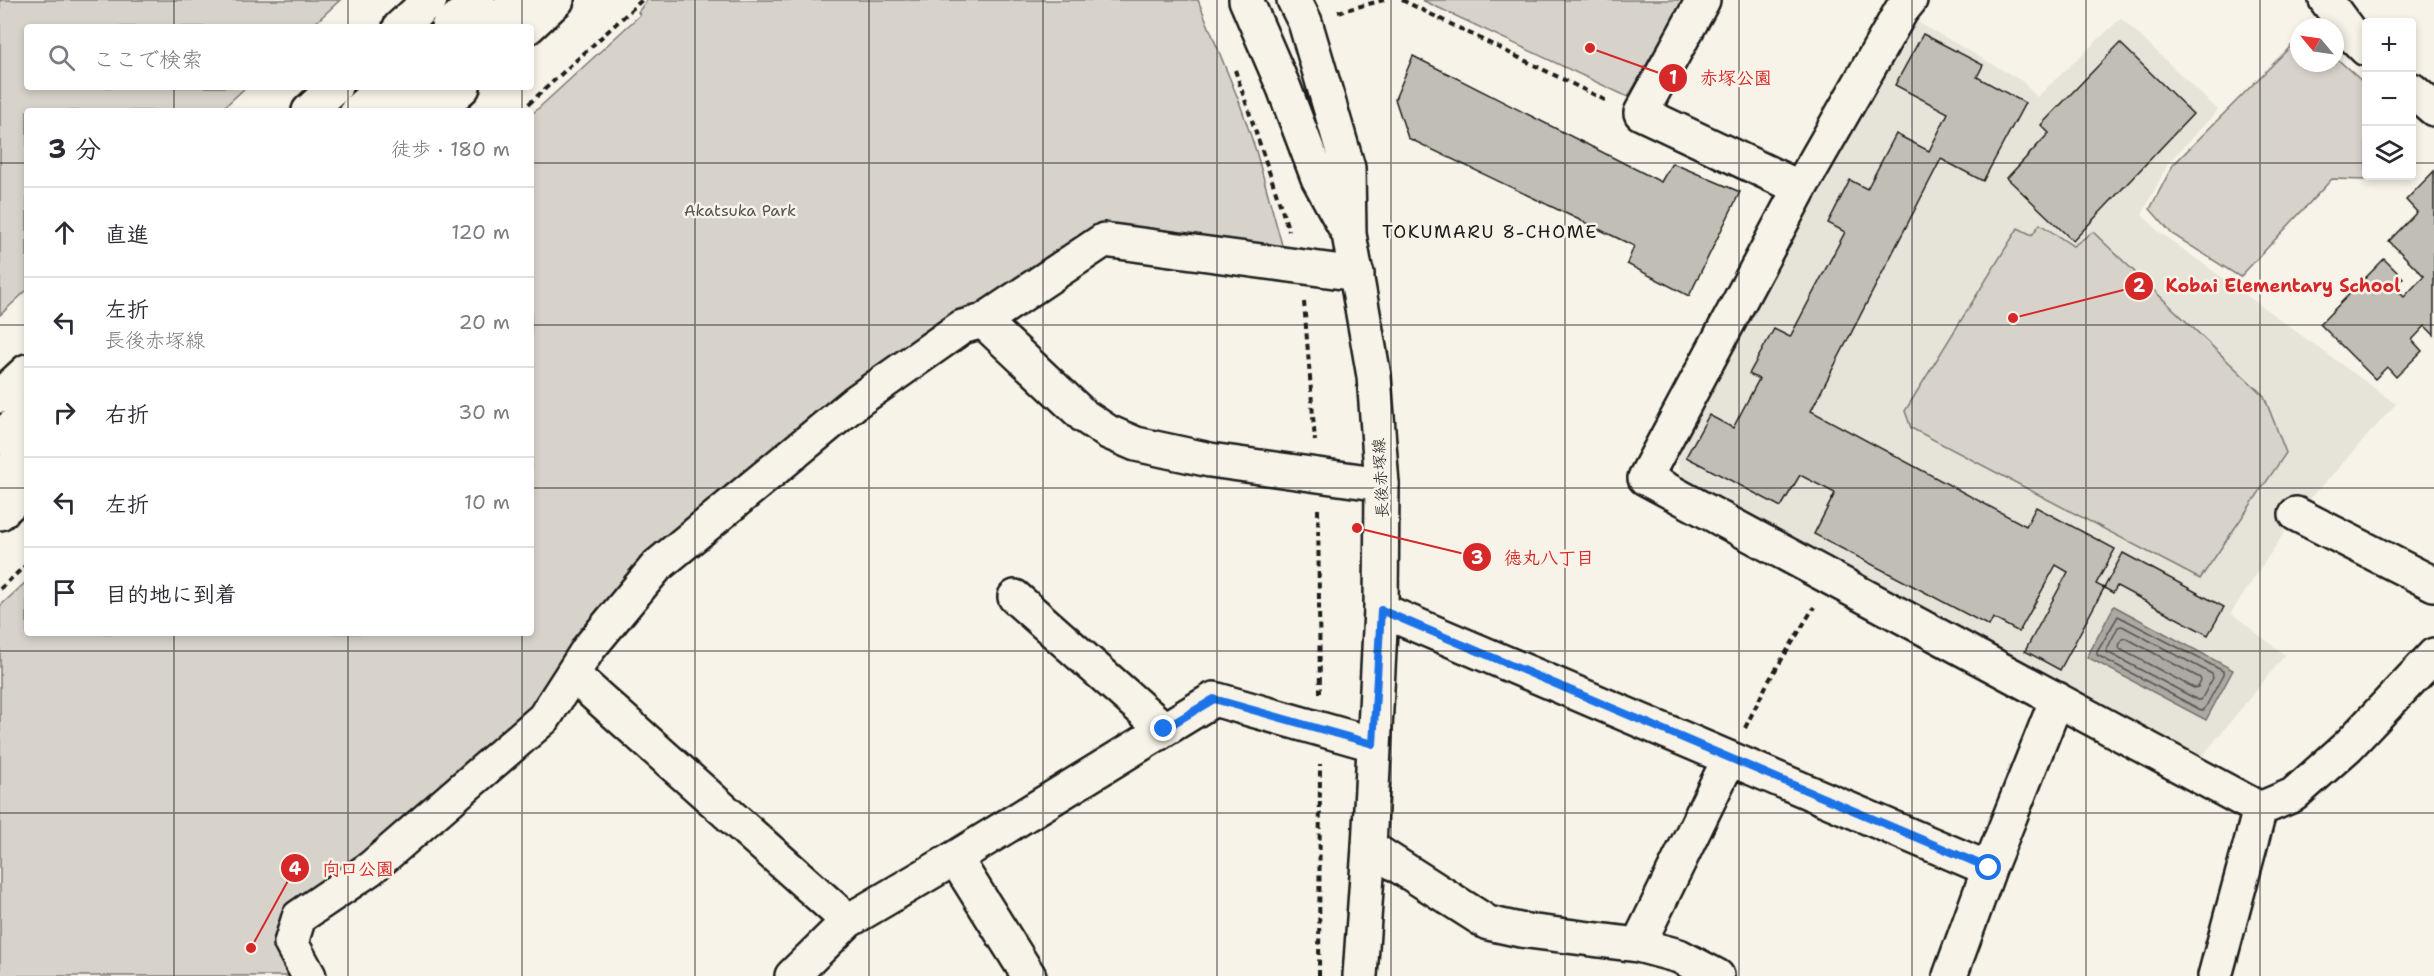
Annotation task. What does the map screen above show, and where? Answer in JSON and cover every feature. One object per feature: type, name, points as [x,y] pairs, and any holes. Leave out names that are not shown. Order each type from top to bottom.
[{"type":"main road","points":[[403,24],[430,0]]},
{"type":"main road","points":[[451,24],[478,0]]},
{"type":"main road","points":[[492,24],[518,0]]},
{"type":"main road","points":[[531,24],[557,0]]},
{"type":"main road","name":"長後赤塚線","points":[[1246,0],[1284,88],[1318,178],[1349,234]]},
{"type":"main road","points":[[1703,0],[1641,113],[1800,188]]},
{"type":"main road","points":[[1910,0],[1901,11],[1800,188],[1645,478],[2260,809]]},
{"type":"main road","points":[[2331,2],[2352,35],[2362,45]]},
{"type":"main road","name":"長後赤塚線","points":[[1300,11],[1348,168],[1349,234],[1374,376],[1382,484],[1381,610],[1360,976]]},
{"type":"main road","points":[[312,108],[332,90]]},
{"type":"main road","points":[[360,108],[380,90]]},
{"type":"main road","points":[[401,108],[421,90]]},
{"type":"main road","points":[[440,108],[460,90]]},
{"type":"main road","points":[[2416,93],[2434,109]]},
{"type":"main road","points":[[309,976],[291,943],[299,917],[371,868],[544,717],[589,648],[657,566],[857,400],[962,327],[983,321],[1104,240],[1357,274]]},
{"type":"main road","points":[[983,321],[1084,416],[1108,432],[1136,444],[1210,460],[1382,484]]},
{"type":"main road","points":[[0,396],[24,374]]},
{"type":"main road","points":[[0,438],[24,416]]},
{"type":"main road","points":[[0,478],[24,456]]},
{"type":"main road","points":[[0,513],[24,491]]},
{"type":"main road","points":[[2296,514],[2434,584]]},
{"type":"main road","points":[[1015,597],[1164,729]]},
{"type":"main road","points":[[1381,610],[1989,868]]},
{"type":"main road","points":[[2260,809],[2293,795],[2348,746],[2434,655]]},
{"type":"main road","points":[[573,675],[848,921]]},
{"type":"main road","points":[[792,976],[848,921],[1214,699],[1373,744]]},
{"type":"main road","points":[[1950,976],[1989,868],[2057,699]]},
{"type":"main road","points":[[1638,945],[1729,759]]},
{"type":"main road","points":[[2215,976],[2260,809]]},
{"type":"main road","points":[[1369,847],[1488,923],[1521,930],[1638,945],[1679,956],[1717,976]]},
{"type":"main road","points":[[955,858],[1029,976]]},
{"type":"path","points":[[524,108],[642,0]]},
{"type":"path","points":[[1300,11],[1384,0]]},
{"type":"path","points":[[1402,0],[1612,103]]},
{"type":"path","points":[[0,589],[24,567]]},
{"type":"path","points":[[1729,759],[1768,682],[1832,578]]},
{"type":"shaded area","points":[[2121,18],[2218,110],[2169,162],[2142,214],[2158,231],[2396,404],[2296,515],[2231,613],[2285,655],[2199,760],[1683,479],[1674,451],[1914,20],[2022,81],[2037,97]]},
{"type":"green space","points":[[0,0],[340,0],[314,24],[24,24],[24,90],[243,90],[223,108],[24,108],[24,293],[0,315]]},
{"type":"green space","name":"Akatsuka Park","points":[[647,0],[1198,0],[1239,101],[1256,151],[1284,252],[1142,231],[992,302],[970,304],[837,397],[648,553],[581,630],[535,706],[362,853],[288,905],[279,942],[296,976],[0,976],[0,606],[24,584],[24,636],[534,636],[534,112],[640,15],[638,12]]},
{"type":"green space","points":[[1422,0],[1683,0],[1628,97]]},
{"type":"green space","points":[[2290,47],[2290,72],[2344,72],[2344,65],[2362,81],[2362,180],[2332,179],[2240,277],[2172,234],[2150,209],[2173,165]]},
{"type":"green space","points":[[2040,224],[2073,246],[2093,232],[2264,396],[2286,453],[2200,579],[1911,428],[1905,411],[2018,228],[2032,235]]},
{"type":"water","points":[[2114,606],[2233,670],[2206,720],[2087,657]]},
{"type":"building","points":[[1923,34],[1983,65],[1977,77],[2025,103],[1983,181],[1941,159],[1811,411],[2026,526],[2036,507],[2115,549],[2096,584],[2104,588],[2060,670],[2025,651],[2068,572],[2056,565],[2019,632],[1993,618],[1989,626],[1814,534],[1835,493],[1800,475],[1781,507],[1686,457],[1709,415],[1733,428],[1759,379],[1749,374],[1774,329],[1790,337],[1845,232],[1828,223],[1850,180],[1867,189],[1896,134],[1929,151],[1948,113],[1895,85]]},
{"type":"building","points":[[2120,43],[2193,114],[2073,241],[2007,178],[2049,133],[2041,125]]},
{"type":"building","points":[[1413,56],[1661,182],[1672,163],[1740,192],[1689,296],[1627,264],[1634,246],[1408,138],[1395,99]]},
{"type":"building","points":[[2434,171],[2434,335],[2425,326],[2412,340],[2422,351],[2396,377],[2387,367],[2375,379],[2320,324],[2384,259],[2403,278],[2394,287],[2404,297],[2424,276],[2389,241],[2417,212],[2406,200]]},
{"type":"building","points":[[2123,553],[2224,607],[2208,635],[2117,586],[2113,593],[2104,588]]},
{"type":"place","name":"赤塚公園","points":[[1590,48]]},
{"type":"place","name":"Kobai Elementary School","points":[[2013,318]]},
{"type":"place","name":"徳丸八丁目","points":[[1357,528]]},
{"type":"place","name":"向口公園","points":[[251,948]]},
{"type":"district","name":"TOKUMARU 8-CHOME","points":[[1490,232]]},
{"type":"route","points":[[1164,729],[1214,699],[1373,744],[1381,610],[1989,868]]}]
